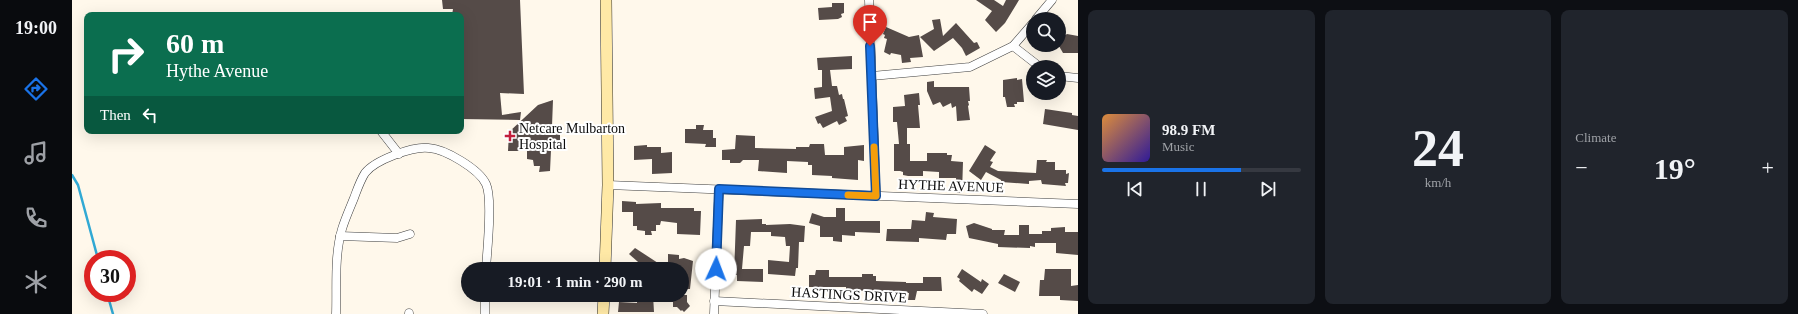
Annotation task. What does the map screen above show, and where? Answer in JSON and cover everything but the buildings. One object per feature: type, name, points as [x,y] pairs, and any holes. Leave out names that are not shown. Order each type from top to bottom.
[{"type":"main road","points":[[605,262],[608,185],[606,0]]},
{"type":"main road","points":[[603,314],[604,302]]},
{"type":"street","points":[[869,0],[876,196]]},
{"type":"street","points":[[1042,12],[1052,0]]},
{"type":"street","points":[[872,76],[962,68],[985,60],[1013,46],[1026,31]]},
{"type":"street","points":[[1013,46],[1031,60]]},
{"type":"street","points":[[1066,77],[1078,78]]},
{"type":"street","points":[[384,134],[393,145],[398,154]]},
{"type":"street","points":[[336,314],[340,236],[344,221],[365,174],[377,163],[398,154],[424,147],[443,151],[478,174],[487,185],[489,200],[486,262]]},
{"type":"street","name":"HYTHE AVENUE","points":[[608,185],[1078,204]]},
{"type":"street","points":[[714,314],[719,189]]},
{"type":"street","points":[[340,236],[397,238],[410,234]]},
{"type":"street","name":"HASTINGS DRIVE","points":[[714,300],[843,311],[983,314]]},
{"type":"street","points":[[485,302],[485,314]]},
{"type":"waterway","points":[[72,175],[78,185],[96,250]]},
{"type":"waterway","points":[[110,302],[113,314]]},
{"type":"slow traffic","points":[[848,195],[876,196],[874,147]]},
{"type":"place","name":"Netcare Mulbarton Hospital","points":[[510,136]]},
{"type":"route","points":[[716,269],[719,189],[876,196],[870,46]]}]
